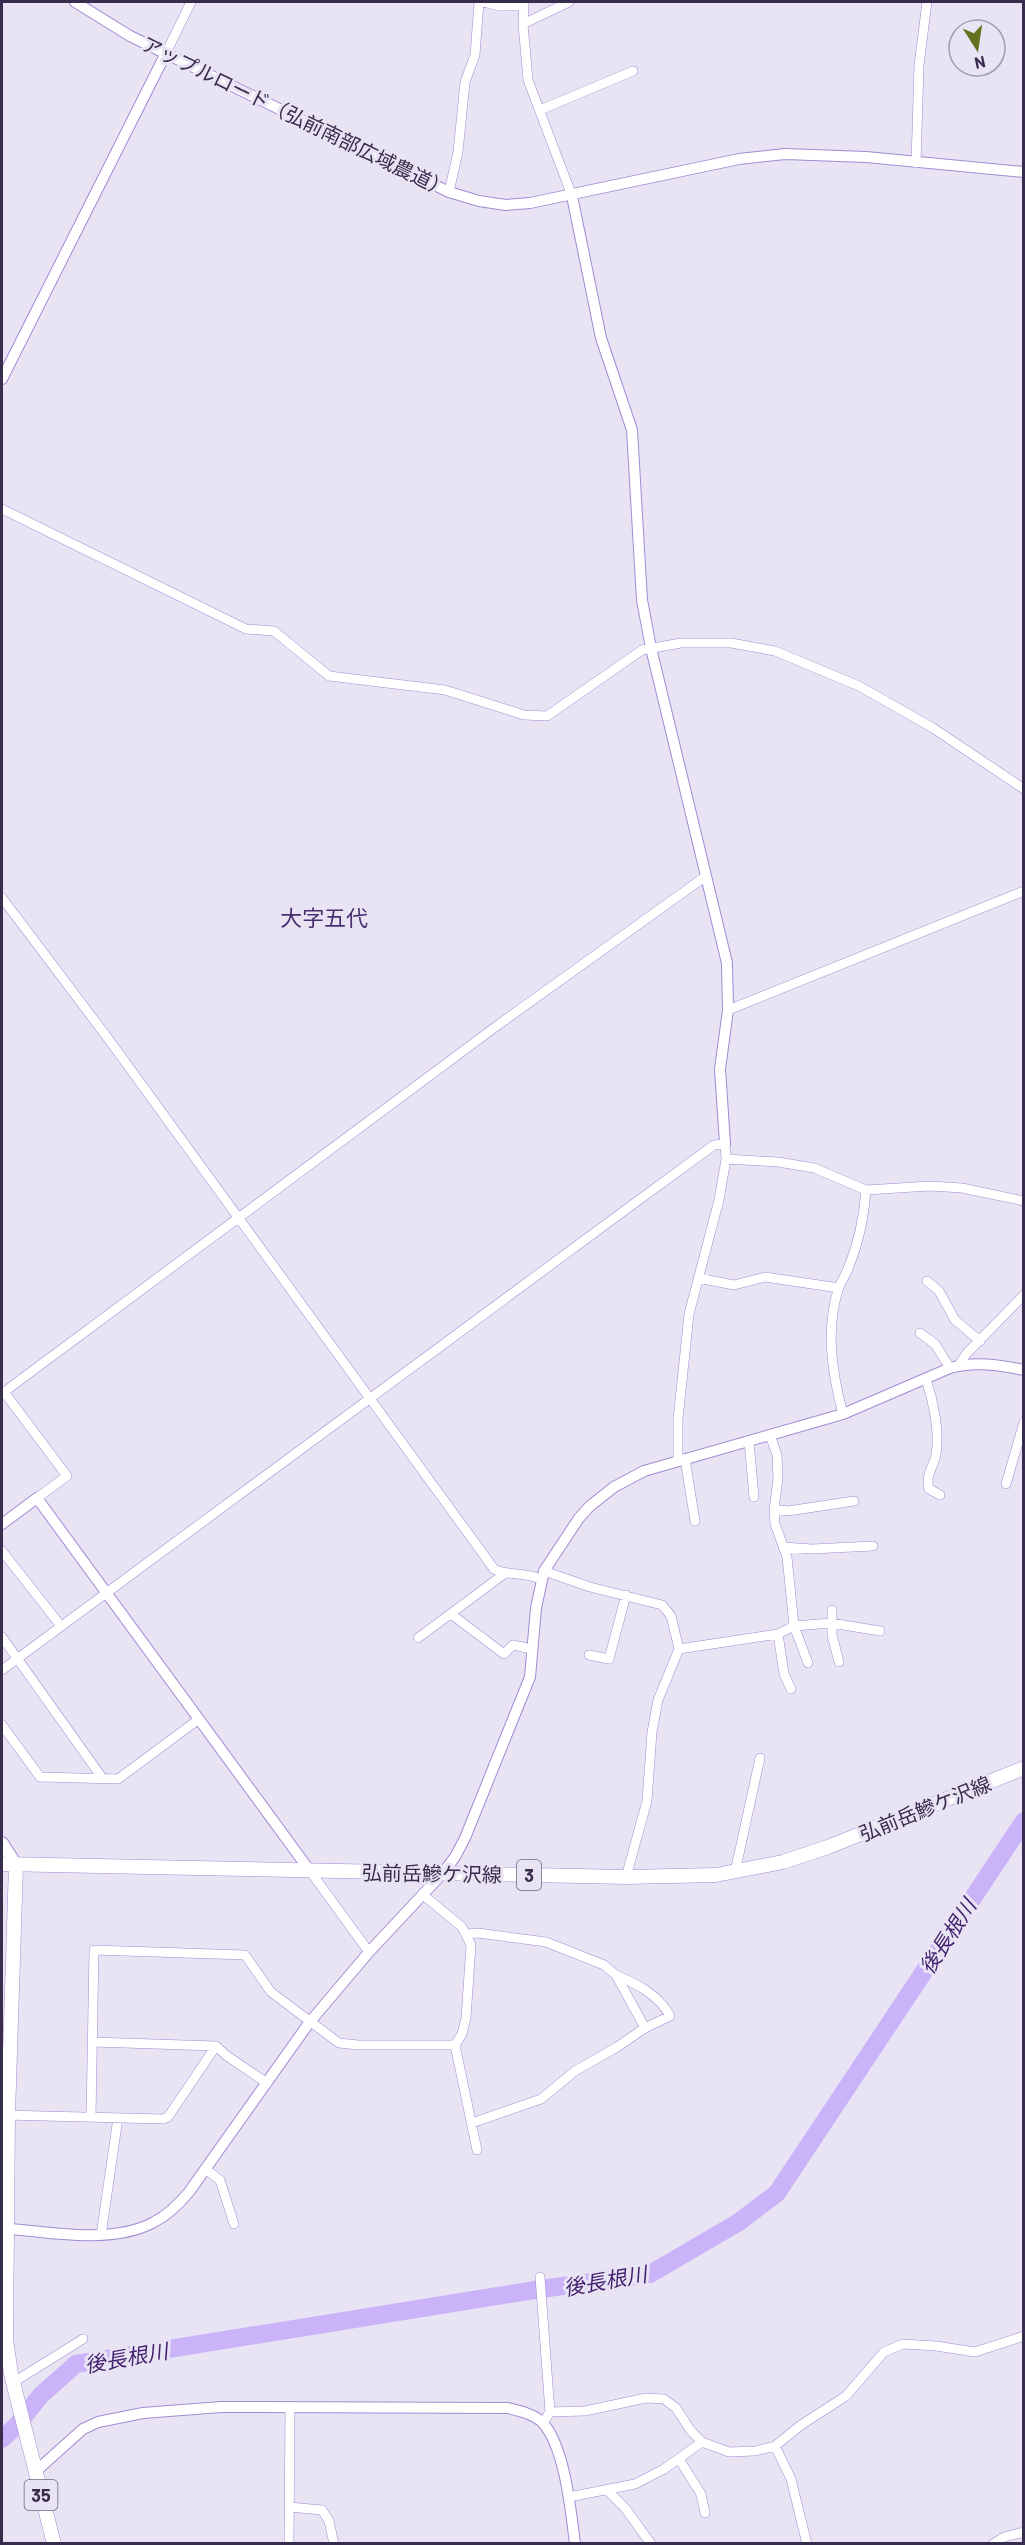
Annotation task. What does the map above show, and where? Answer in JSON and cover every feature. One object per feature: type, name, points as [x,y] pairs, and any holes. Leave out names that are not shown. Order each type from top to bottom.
[{"type":"main road","name":"弘前岳鰺ケ沢線","points":[[2,1864],[678,1878],[735,1872],[783,1862],[828,1847],[1023,1768]]},
{"type":"main road","points":[[2,1843],[16,1865]]},
{"type":"main road","name":"35","points":[[16,1865],[5,2115],[6,2339],[11,2382],[30,2446],[54,2544]]},
{"type":"street","name":"アップルロード（弘前南部広域農道）","points":[[75,2],[130,36],[450,192],[480,201],[506,205],[572,196],[739,159],[785,154],[813,154],[1023,172]]},
{"type":"street","points":[[2,379],[191,2]]},
{"type":"street","points":[[450,192],[458,152],[465,82],[475,55],[481,2],[500,6],[524,4],[523,24],[528,80],[572,196],[601,338],[632,430],[641,589],[651,648],[727,963],[728,1010],[720,1069],[726,1159],[719,1200],[689,1314],[678,1419],[681,1460],[695,1521]]},
{"type":"street","points":[[523,24],[569,2]]},
{"type":"street","points":[[916,163],[919,65],[927,2]]},
{"type":"street","points":[[540,110],[633,71]]},
{"type":"street","points":[[2,509],[246,629],[274,631],[329,676],[445,690],[524,715],[547,716],[642,650],[681,643],[731,643],[775,651],[859,686],[933,728],[1023,789]]},
{"type":"street","points":[[2,1524],[67,1476],[4,1392],[498,1024],[706,876]]},
{"type":"street","points":[[728,1010],[1023,891]]},
{"type":"street","points":[[2,898],[107,1037],[494,1569],[504,1575]]},
{"type":"street","points":[[2,1670],[714,1145],[725,1144]]},
{"type":"street","points":[[726,1159],[814,1167],[866,1190],[898,1187],[951,1188],[1023,1201]]},
{"type":"street","points":[[843,1414],[836,1386],[831,1326],[839,1288],[849,1266],[864,1216],[866,1190]]},
{"type":"street","points":[[698,1278],[734,1285],[765,1277],[839,1288]]},
{"type":"street","points":[[927,1281],[939,1291],[955,1320],[980,1341]]},
{"type":"street","points":[[955,1366],[1023,1295]]},
{"type":"street","points":[[920,1333],[935,1344],[955,1366]]},
{"type":"street","points":[[4,2229],[101,2235],[122,2234],[160,2219],[177,2206],[206,2169],[309,2022],[455,1857],[465,1838],[530,1677],[536,1608],[543,1576],[579,1518],[590,1506],[629,1478],[681,1460],[843,1414],[955,1366],[989,1365],[1023,1370]]},
{"type":"street","points":[[926,1379],[933,1401],[936,1454],[928,1471],[927,1482],[929,1489],[940,1495]]},
{"type":"street","points":[[1006,1484],[1023,1422]]},
{"type":"street","points":[[770,1435],[777,1455],[775,1524],[787,1557],[794,1626],[808,1664]]},
{"type":"street","points":[[749,1441],[754,1497]]},
{"type":"street","points":[[37,1498],[369,1952]]},
{"type":"street","points":[[774,1509],[788,1511],[854,1501]]},
{"type":"street","points":[[783,1548],[873,1546]]},
{"type":"street","points":[[2,1551],[61,1626]]},
{"type":"street","points":[[418,1638],[504,1575],[519,1573],[543,1576],[662,1605],[671,1616],[679,1648],[658,1700],[652,1732],[647,1801],[626,1878]]},
{"type":"street","points":[[589,1655],[609,1659],[626,1595]]},
{"type":"street","points":[[832,1610],[831,1623],[839,1662]]},
{"type":"street","points":[[451,1614],[504,1654],[513,1645],[532,1649]]},
{"type":"street","points":[[679,1648],[778,1634],[794,1626],[831,1623],[880,1631]]},
{"type":"street","points":[[778,1634],[784,1674],[791,1689]]},
{"type":"street","points":[[2,1637],[103,1779]]},
{"type":"street","points":[[2,1725],[5,1737],[40,1777],[118,1779],[199,1719]]},
{"type":"street","points":[[735,1872],[760,1758]]},
{"type":"street","points":[[422,1894],[467,1934],[471,1946],[466,2018],[462,2034],[454,2045],[477,2150]]},
{"type":"street","points":[[467,1934],[478,1933],[546,1942],[604,1965],[616,1975],[635,1983],[664,2005],[670,2016],[645,2028],[575,2071],[541,2099],[471,2123]]},
{"type":"street","points":[[91,2117],[94,1950],[244,1956],[271,1992],[339,2043],[454,2045]]},
{"type":"street","points":[[616,1975],[645,2028]]},
{"type":"street","points":[[93,2042],[216,2046],[267,2083]]},
{"type":"street","points":[[5,2115],[163,2119],[168,2116],[216,2046]]},
{"type":"street","points":[[101,2235],[118,2118]]},
{"type":"street","points":[[206,2169],[219,2180],[234,2224]]},
{"type":"street","points":[[540,2277],[550,2412],[543,2423]]},
{"type":"street","points":[[550,2412],[585,2411],[646,2398],[664,2399],[676,2408],[691,2431],[702,2442],[729,2452],[755,2451],[775,2446],[801,2425],[846,2396],[884,2352],[903,2344],[975,2352],[1023,2336]]},
{"type":"street","points":[[11,2382],[83,2339]]},
{"type":"street","points":[[35,2472],[83,2429],[98,2422],[143,2413],[220,2407],[508,2408],[528,2413],[543,2423],[557,2450],[569,2498],[575,2544]]},
{"type":"street","points":[[289,2544],[290,2407]]},
{"type":"street","points":[[569,2498],[608,2491],[650,2477],[702,2442]]},
{"type":"street","points":[[775,2446],[790,2479],[807,2544]]},
{"type":"street","points":[[679,2459],[692,2476],[701,2494],[705,2513]]},
{"type":"street","points":[[608,2491],[625,2508],[651,2544]]},
{"type":"street","points":[[289,2506],[322,2510],[329,2522],[334,2544]]},
{"type":"street","points":[[993,2544],[1004,2537],[1023,2532]]},
{"type":"waterway","name":"後長根川","points":[[2,2439],[18,2424],[41,2395],[76,2364],[541,2289],[650,2274],[739,2222],[777,2193],[1024,1821]]},
{"type":"district","name":"大字五代","points":[[324,917]]}]
